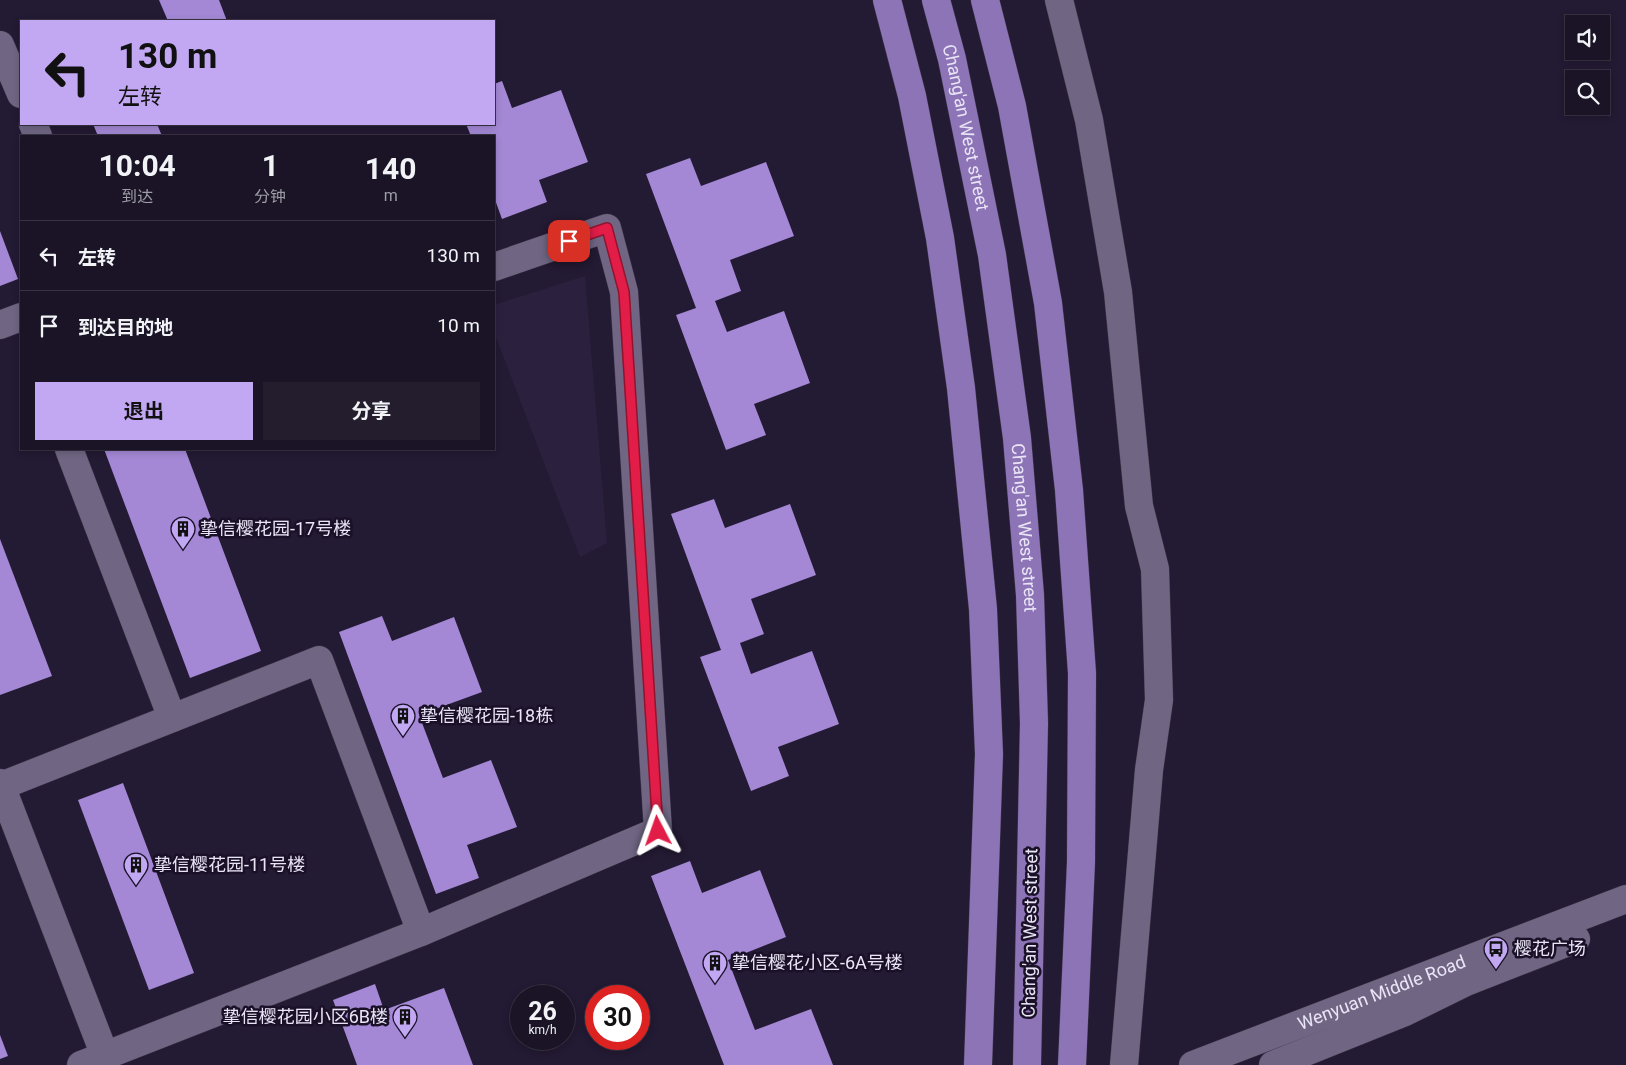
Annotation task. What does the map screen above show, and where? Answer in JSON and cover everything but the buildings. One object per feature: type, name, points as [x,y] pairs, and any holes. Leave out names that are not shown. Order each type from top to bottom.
[{"type":"main road","points":[[887,0],[912,96],[940,238],[961,388],[983,609],[989,754],[978,1065]]},
{"type":"main road","name":"Chang'an West street","points":[[936,0],[952,59],[992,255],[1017,438],[1030,595],[1034,723],[1026,1065]]},
{"type":"main road","points":[[985,0],[1012,106],[1048,303],[1069,490],[1082,673],[1081,862],[1072,1065]]},
{"type":"street","points":[[1060,0],[1089,120],[1118,292],[1139,506],[1155,569],[1159,700],[1149,770],[1124,1065]]},
{"type":"street","points":[[0,46],[20,92]]},
{"type":"street","points":[[421,932],[319,660],[1,785],[93,1060],[421,932],[658,831],[624,292],[607,228],[495,267]]},
{"type":"street","points":[[70,450],[172,718]]},
{"type":"street","name":"Wenyuan Middle Road","points":[[1193,1065],[1626,899]]},
{"type":"street","name":"Wenyuan Middle Road","points":[[1273,1065],[1405,1012],[1466,982],[1626,919]]},
{"type":"shaded area","points":[[585,276],[607,543],[580,557],[495,335],[495,305]]},
{"type":"place","name":"挚信樱花园-17号楼","points":[[183,550]]},
{"type":"place","name":"挚信樱花园-18栋","points":[[403,737]]},
{"type":"place","name":"挚信樱花园-11号楼","points":[[136,886]]},
{"type":"place","name":"樱花广场","points":[[1496,970]]},
{"type":"place","name":"挚信樱花小区-6A号楼","points":[[715,984]]},
{"type":"place","name":"挚信樱花园小区6B楼","points":[[405,1038]]},
{"type":"route","points":[[569,241],[607,228],[624,292],[658,831]]}]
